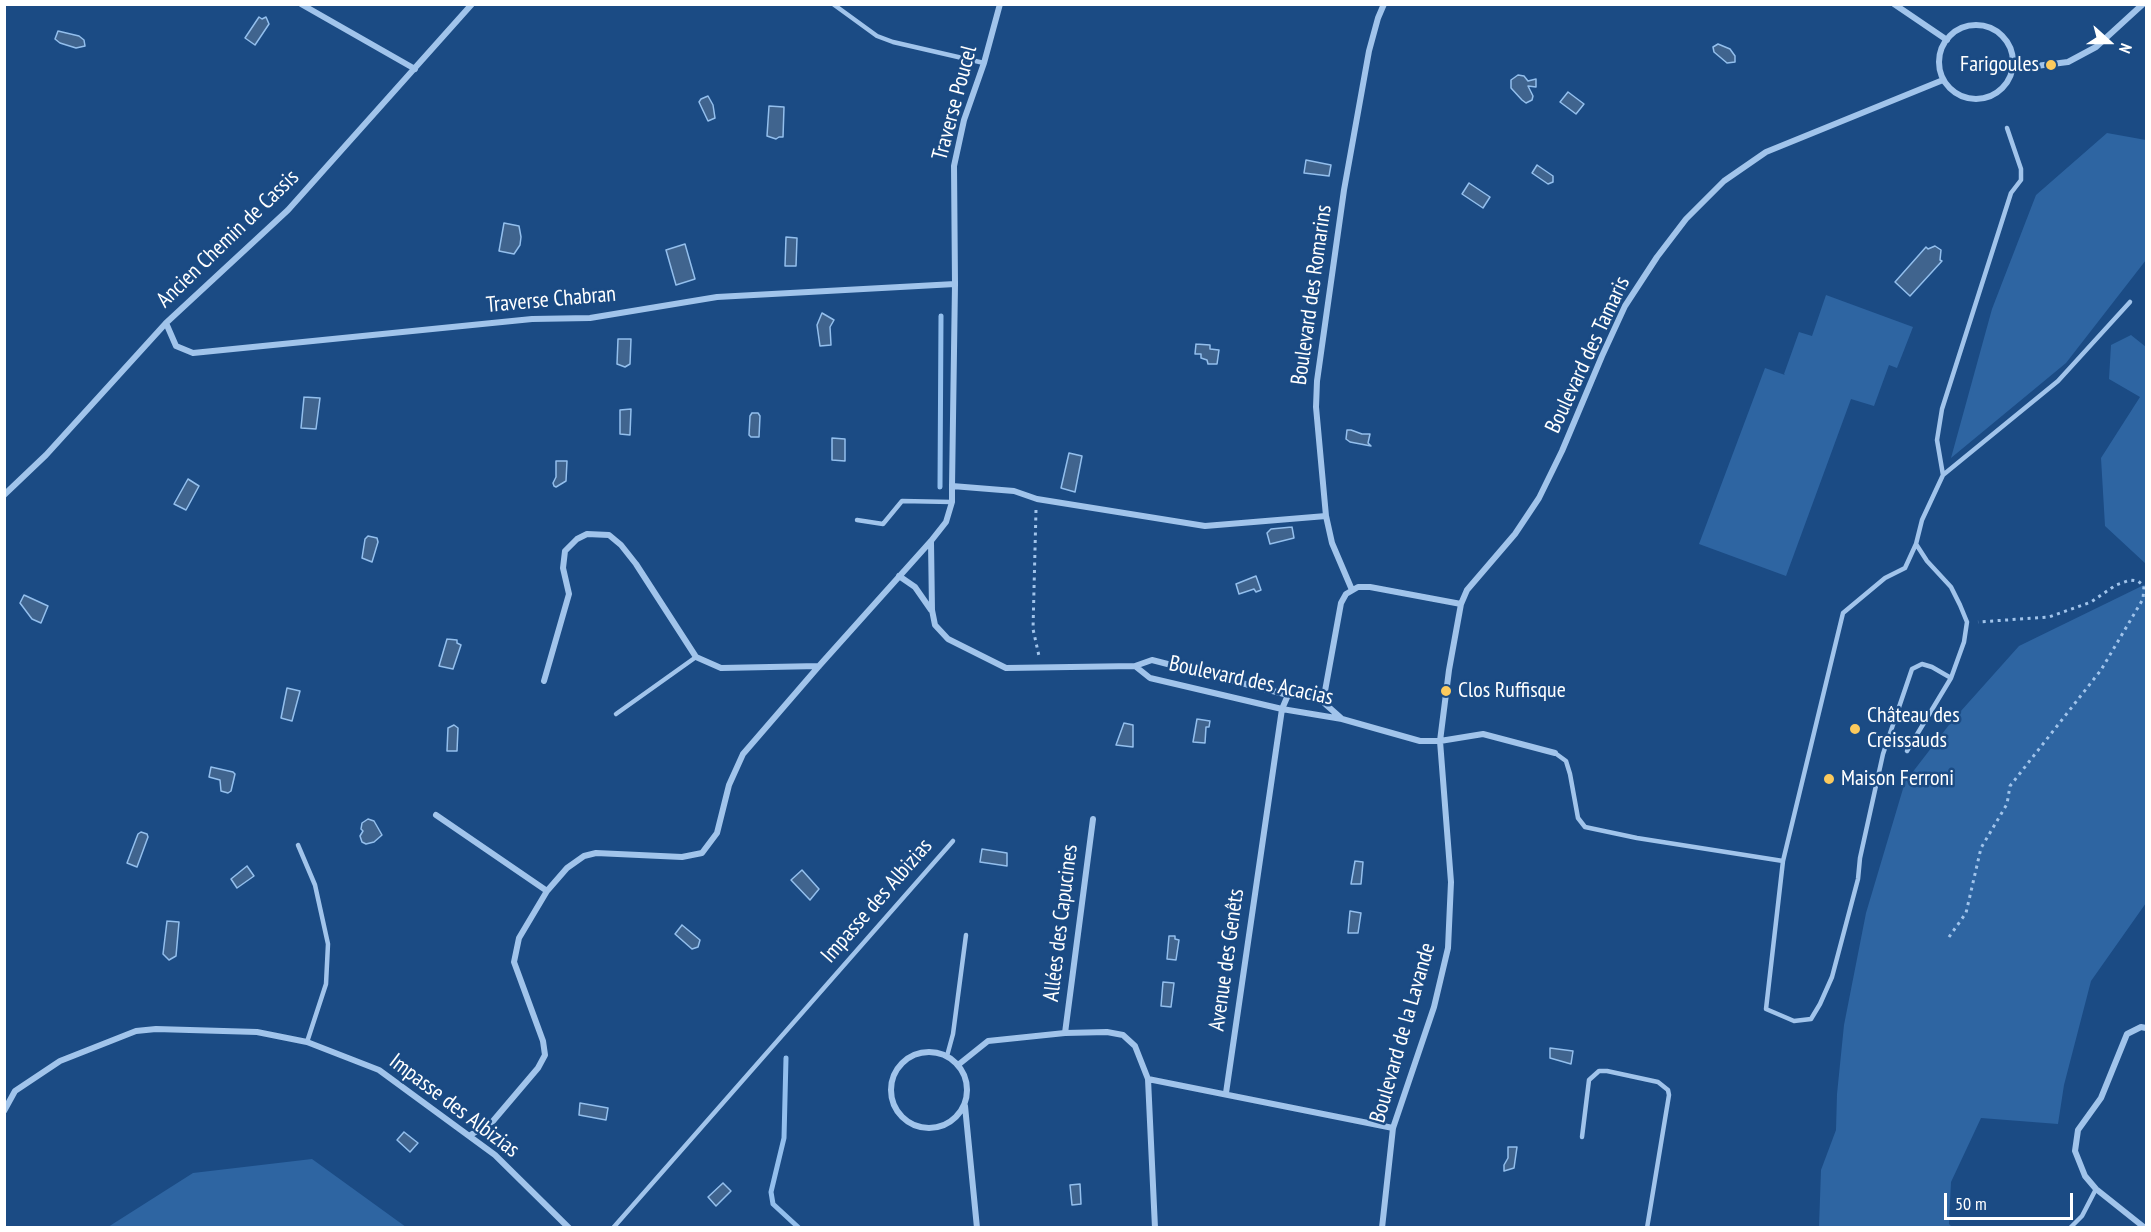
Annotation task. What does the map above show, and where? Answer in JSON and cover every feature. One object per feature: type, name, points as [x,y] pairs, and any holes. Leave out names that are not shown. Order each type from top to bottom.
[{"type":"street","points":[[300,4],[414,69]]},
{"type":"street","name":"Ancien Chemin de Cassis","points":[[4,495],[46,455],[166,323],[288,210],[472,4]]},
{"type":"street","name":"Traverse Poucel","points":[[952,502],[954,166],[964,120],[984,63],[1000,4]]},
{"type":"street","name":"Boulevard des Romarins","points":[[1352,590],[1332,543],[1326,516],[1316,407],[1317,381],[1369,51],[1384,4]]},
{"type":"street","points":[[1894,4],[1947,40]]},
{"type":"street","points":[[2012,69],[2068,63],[2096,47],[2143,4]]},
{"type":"street","points":[[1974,25],[1990,28],[2002,36],[2008,45],[2013,62],[2012,69],[2005,85],[1995,94],[1977,100],[1960,96],[1952,91],[1943,80],[1939,60],[1947,40],[1956,31],[1974,25]]},
{"type":"street","name":"Boulevard des Tamaris","points":[[1461,604],[1467,590],[1515,534],[1539,498],[1625,306],[1657,257],[1686,219],[1724,181],[1766,152],[1943,80]]},
{"type":"street","name":"Traverse Chabran","points":[[166,323],[176,346],[193,353],[532,319],[590,318],[717,297],[955,284]]},
{"type":"street","points":[[952,486],[1014,491],[1037,499],[1205,526],[1326,516]]},
{"type":"street","points":[[469,1136],[493,1122],[538,1068],[545,1055],[543,1041],[514,963],[519,938],[547,891],[567,868],[584,856],[596,853],[682,857],[702,853],[717,833],[729,785],[743,754],[931,541],[946,522],[952,502]]},
{"type":"street","points":[[544,681],[569,594],[563,568],[565,551],[577,539],[587,534],[609,535],[621,545],[636,564],[696,657],[720,668],[819,666]]},
{"type":"street","points":[[931,541],[932,610],[935,625],[948,639],[1005,668],[1135,666]]},
{"type":"street","points":[[899,576],[915,587],[932,610]]},
{"type":"street","points":[[1352,590],[1358,587],[1370,587],[1461,604]]},
{"type":"street","name":"Boulevard des Acacias","points":[[1323,702],[1341,603],[1352,590]]},
{"type":"street","name":"Boulevard de la Lavande","points":[[1382,1227],[1392,1128],[1434,1008],[1448,948],[1451,882],[1440,741],[1449,670],[1461,604]]},
{"type":"street","name":"Boulevard des Acacias","points":[[1135,666],[1152,660],[1288,695],[1305,696],[1323,702],[1342,719]]},
{"type":"street","name":"Boulevard des Acacias","points":[[1135,666],[1150,678],[1282,709],[1342,719],[1420,741],[1440,741],[1483,734],[1555,753]]},
{"type":"street","name":"Avenue des Genêts","points":[[1226,1094],[1282,709],[1288,695]]},
{"type":"street","points":[[436,815],[547,891]]},
{"type":"street","name":"Allées des Capucines","points":[[1065,1033],[1093,819]]},
{"type":"street","points":[[2145,1227],[2096,1189],[2085,1176],[2075,1151],[2078,1130],[2102,1098],[2127,1034],[2141,1027],[2146,1028]]},
{"type":"street","name":"Impasse des Albizias","points":[[4,1111],[15,1091],[60,1061],[136,1031],[156,1029],[257,1032],[307,1042],[379,1070],[495,1155],[569,1227]]},
{"type":"street","points":[[958,1065],[988,1041],[1065,1033],[1107,1032],[1124,1035],[1135,1046],[1148,1079],[1155,1227]]},
{"type":"street","points":[[964,1105],[957,1116],[945,1125],[932,1128],[918,1127],[905,1120],[896,1110],[891,1096],[891,1082],[896,1070],[906,1059],[919,1053],[933,1052],[946,1056],[958,1065],[965,1077],[967,1091],[964,1105],[977,1227]]},
{"type":"street","points":[[1148,1079],[1392,1128]]},
{"type":"lane","points":[[833,4],[877,36],[893,42],[984,63]]},
{"type":"lane","points":[[1943,475],[1936,440],[1942,409],[2011,193],[2021,180],[2021,169],[2007,128]]},
{"type":"lane","points":[[1951,678],[1922,664],[1912,669],[1907,680],[1883,754],[1860,858],[1858,879],[1832,977],[1820,1004],[1811,1019],[1794,1021],[1766,1009],[1783,861],[1843,613],[1885,578],[1905,568],[1916,544],[1922,520],[1943,475],[2058,381],[2130,302]]},
{"type":"lane","points":[[857,520],[883,524],[902,501],[952,502]]},
{"type":"lane","points":[[1907,751],[1951,678],[1964,642],[1967,622],[1951,588],[1927,561],[1916,544]]},
{"type":"lane","points":[[616,714],[696,657]]},
{"type":"lane","points":[[1555,753],[1566,761],[1578,819],[1585,827],[1637,838],[1783,861]]},
{"type":"lane","name":"Impasse des Albizias","points":[[613,1227],[953,841]]},
{"type":"lane","points":[[298,845],[315,885],[328,944],[326,984],[307,1042]]},
{"type":"lane","points":[[946,1056],[953,1034],[966,935]]},
{"type":"lane","points":[[1582,1137],[1589,1080],[1599,1071],[1659,1082],[1668,1090],[1647,1227]]},
{"type":"lane","points":[[2070,1227],[2082,1216],[2096,1189]]},
{"type":"path","points":[[1037,499],[1033,628],[1041,666]]},
{"type":"path","points":[[1949,938],[1966,913],[1981,848],[2007,804],[2010,786],[2101,670],[2143,599],[2144,586],[2138,581],[2130,580],[2116,585],[2091,602],[2049,617],[1967,622]]},
{"type":"shaded area","points":[[259,17],[262,19],[266,17],[269,24],[255,45],[245,38]]},
{"type":"shaded area","points":[[58,31],[79,36],[84,40],[85,46],[76,48],[60,43],[55,39]]},
{"type":"shaded area","points":[[1718,44],[1730,49],[1735,56],[1735,62],[1727,63],[1714,52],[1713,47]]},
{"type":"shaded area","points":[[1518,75],[1524,76],[1528,81],[1536,79],[1536,87],[1528,86],[1533,96],[1532,100],[1526,103],[1511,88],[1511,80]]},
{"type":"shaded area","points":[[1568,92],[1584,104],[1576,114],[1560,102]]},
{"type":"shaded area","points":[[708,96],[713,105],[715,118],[708,121],[699,102]]},
{"type":"shaded area","points":[[769,106],[784,107],[783,137],[776,139],[767,136]]},
{"type":"shaded area","points":[[2107,133],[2146,140],[2146,260],[2066,363],[1951,458],[1992,309],[2036,195]]},
{"type":"shaded area","points":[[1306,160],[1331,165],[1329,176],[1304,173]]},
{"type":"shaded area","points":[[1537,165],[1553,176],[1553,182],[1548,184],[1532,173]]},
{"type":"shaded area","points":[[1469,183],[1490,197],[1483,208],[1462,194]]},
{"type":"shaded area","points":[[504,223],[519,226],[520,245],[514,254],[499,251]]},
{"type":"shaded area","points":[[786,237],[797,238],[796,266],[785,266]]},
{"type":"shaded area","points":[[685,244],[695,279],[676,285],[666,250]]},
{"type":"shaded area","points":[[1935,246],[1941,250],[1940,260],[1942,261],[1910,296],[1895,282],[1926,247],[1928,249]]},
{"type":"shaded area","points":[[1826,295],[1913,327],[1897,368],[1889,365],[1874,406],[1851,399],[1786,576],[1699,544],[1765,368],[1785,375],[1799,332],[1812,336]]},
{"type":"shaded area","points":[[822,313],[834,320],[830,327],[831,345],[820,346],[817,325]]},
{"type":"shaded area","points":[[2131,335],[2146,347],[2146,564],[2105,526],[2101,458],[2140,397],[2109,379],[2111,345]]},
{"type":"shaded area","points":[[618,339],[631,339],[630,364],[625,367],[617,364]]},
{"type":"shaded area","points":[[1196,344],[1210,345],[1210,349],[1219,350],[1217,364],[1208,364],[1207,360],[1201,358],[1201,354],[1195,354]]},
{"type":"shaded area","points":[[304,397],[320,398],[316,429],[301,428]]},
{"type":"shaded area","points":[[631,409],[630,435],[620,434],[620,410]]},
{"type":"shaded area","points":[[752,413],[758,413],[760,416],[759,437],[749,435]]},
{"type":"shaded area","points":[[1347,430],[1370,434],[1368,443],[1371,446],[1350,442],[1346,439]]},
{"type":"shaded area","points":[[832,438],[845,439],[845,461],[832,460]]},
{"type":"shaded area","points":[[1069,453],[1082,456],[1075,492],[1061,488]]},
{"type":"shaded area","points":[[556,461],[567,461],[566,481],[556,487],[553,483],[556,477]]},
{"type":"shaded area","points":[[188,479],[199,486],[186,510],[174,504]]},
{"type":"shaded area","points":[[1292,527],[1294,538],[1270,544],[1267,533],[1271,529]]},
{"type":"shaded area","points":[[368,536],[377,538],[378,542],[372,562],[362,558],[365,539]]},
{"type":"shaded area","points":[[1256,576],[1261,590],[1256,592],[1254,589],[1239,594],[1236,584]]},
{"type":"shaded area","points":[[2146,584],[2146,903],[2091,981],[2064,1085],[2058,1124],[1981,1118],[1951,1182],[1949,1224],[1952,1227],[1819,1227],[1821,1170],[1836,1130],[1844,1025],[1866,913],[1905,782],[1952,721],[2019,646]]},
{"type":"shaded area","points":[[24,595],[48,606],[41,623],[32,619],[20,603]]},
{"type":"shaded area","points":[[447,639],[457,640],[457,643],[461,645],[453,669],[439,666]]},
{"type":"shaded area","points":[[287,688],[300,691],[292,721],[281,718]]},
{"type":"shaded area","points":[[1197,719],[1210,721],[1209,727],[1206,727],[1205,743],[1193,742]]},
{"type":"shaded area","points":[[1124,723],[1133,725],[1133,747],[1116,745]]},
{"type":"shaded area","points":[[454,725],[458,728],[457,751],[447,751],[448,728]]},
{"type":"shaded area","points":[[211,767],[235,774],[231,791],[228,793],[221,791],[220,780],[209,777]]},
{"type":"shaded area","points":[[368,819],[374,821],[382,835],[374,842],[366,844],[362,842],[360,836],[363,831],[362,823]]},
{"type":"shaded area","points":[[141,832],[147,834],[148,837],[137,867],[127,863],[138,834]]},
{"type":"shaded area","points":[[982,849],[1007,853],[1007,866],[980,862]]},
{"type":"shaded area","points":[[1355,861],[1363,862],[1361,884],[1351,884]]},
{"type":"shaded area","points":[[247,866],[254,876],[237,888],[231,879]]},
{"type":"shaded area","points":[[802,870],[819,889],[810,900],[791,880]]},
{"type":"shaded area","points":[[1350,911],[1361,913],[1358,933],[1348,933]]},
{"type":"shaded area","points":[[167,921],[179,922],[176,956],[169,960],[163,954]]},
{"type":"shaded area","points":[[682,925],[700,940],[698,947],[692,949],[675,934]]},
{"type":"shaded area","points":[[1169,936],[1175,936],[1175,939],[1179,940],[1176,960],[1167,959]]},
{"type":"shaded area","points":[[1163,982],[1174,983],[1171,1007],[1161,1006]]},
{"type":"shaded area","points":[[1550,1048],[1573,1051],[1571,1064],[1550,1058]]},
{"type":"shaded area","points":[[580,1103],[608,1108],[606,1120],[579,1115]]},
{"type":"shaded area","points":[[404,1132],[418,1143],[410,1152],[397,1140]]},
{"type":"shaded area","points":[[1508,1147],[1517,1147],[1514,1168],[1504,1171],[1508,1158]]},
{"type":"shaded area","points":[[312,1159],[406,1227],[108,1227],[193,1173]]},
{"type":"shaded area","points":[[723,1183],[731,1191],[716,1206],[708,1197]]},
{"type":"shaded area","points":[[1080,1184],[1081,1204],[1072,1205],[1070,1185]]},
{"type":"waterway","points":[[940,487],[941,316]]},
{"type":"waterway","points":[[786,1058],[784,1138],[771,1192],[773,1204],[799,1228]]},
{"type":"place","name":"Farigoules","points":[[2051,65]]},
{"type":"place","name":"Clos Ruffisque","points":[[1446,691]]},
{"type":"place","name":"Château des Creissauds","points":[[1855,729]]},
{"type":"place","name":"Maison Ferroni","points":[[1829,779]]}]
